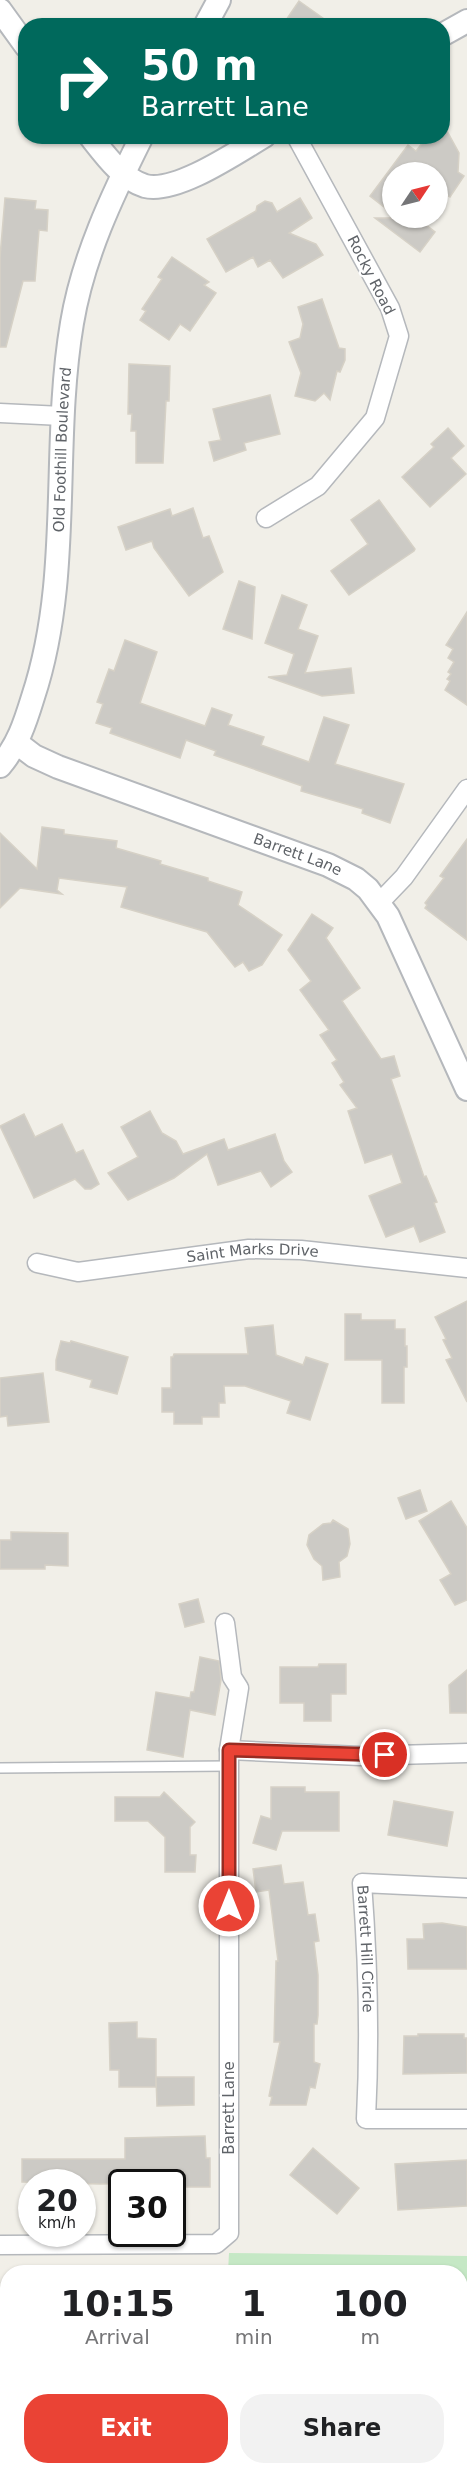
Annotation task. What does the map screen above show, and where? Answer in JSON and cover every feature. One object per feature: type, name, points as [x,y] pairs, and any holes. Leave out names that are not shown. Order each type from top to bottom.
[{"type":"street","points":[[209,18],[219,0]]},
{"type":"street","points":[[0,10],[18,35]]},
{"type":"street","points":[[450,31],[467,21]]},
{"type":"street","points":[[97,144],[123,174],[144,186],[158,188],[179,183],[250,144]]},
{"type":"street","name":"Old Foothill Boulevard","points":[[0,766],[17,743],[38,683],[55,598],[62,416],[72,321],[82,282],[106,211],[138,144]]},
{"type":"street","name":"Rocky Road","points":[[266,518],[318,486],[375,417],[399,336],[390,308],[371,270],[300,144]]},
{"type":"street","points":[[0,413],[62,416]]},
{"type":"street","name":"Barrett Lane","points":[[17,743],[34,756],[58,767],[328,865],[356,879],[380,902],[400,940],[467,1089]]},
{"type":"street","points":[[380,902],[404,877],[467,789]]},
{"type":"street","name":"Saint Marks Drive","points":[[37,1263],[78,1272],[249,1249],[302,1250],[467,1268]]},
{"type":"street","name":"Barrett Lane","points":[[0,2245],[216,2244],[230,2233],[229,1758],[239,1688],[231,1677],[225,1623]]},
{"type":"street","points":[[229,1758],[467,1753]]},
{"type":"street","name":"Barrett Hill Circle","points":[[467,1887],[362,1883],[366,1927],[368,2070],[366,2119],[467,2119]]},
{"type":"lane","points":[[0,1768],[229,1758]]},
{"type":"green space","points":[[229,2253],[467,2256],[467,2265],[228,2265]]},
{"type":"building","points":[[299,1],[323,18],[287,18]]},
{"type":"building","points":[[450,136],[459,153],[458,172],[464,176],[450,197],[448,196],[448,162],[395,162],[408,145],[416,151],[422,144],[450,144]]},
{"type":"building","points":[[382,180],[382,205],[370,196]]},
{"type":"building","points":[[5,198],[36,201],[35,209],[48,210],[47,231],[39,230],[35,281],[23,281],[6,347],[0,347],[0,257]]},
{"type":"building","points":[[300,198],[312,218],[289,233],[316,244],[323,255],[283,278],[270,260],[258,267],[253,257],[226,272],[207,239],[256,211],[257,206],[265,201],[272,203],[277,212]]},
{"type":"building","points":[[388,228],[430,228],[435,232],[420,252]]},
{"type":"building","points":[[172,257],[209,282],[204,285],[216,293],[190,331],[180,324],[169,340],[140,320],[146,311],[142,309],[162,279],[158,277]]},
{"type":"building","points":[[322,299],[339,348],[345,349],[345,360],[340,372],[337,371],[330,400],[324,393],[315,401],[295,396],[301,373],[289,342],[300,338],[303,324],[298,307]]},
{"type":"building","points":[[129,364],[170,366],[163,463],[136,463],[136,431],[131,431],[132,414],[128,414]]},
{"type":"building","points":[[270,395],[280,434],[244,443],[246,450],[214,461],[209,442],[221,440],[213,409]]},
{"type":"building","points":[[448,428],[464,446],[451,458],[466,474],[430,507],[402,477],[434,447],[431,444]]},
{"type":"building","points":[[379,500],[415,549],[349,595],[331,571],[368,544],[351,520]]},
{"type":"building","points":[[193,508],[203,538],[209,536],[223,572],[189,596],[154,548],[152,541],[126,550],[118,527],[170,509],[172,516]]},
{"type":"building","points":[[239,581],[255,587],[252,639],[223,629]]},
{"type":"building","points":[[282,595],[307,605],[298,629],[318,636],[305,673],[351,668],[354,693],[322,696],[268,677],[287,675],[294,654],[265,643]]},
{"type":"building","points":[[467,612],[467,705],[445,690],[450,681],[447,679],[451,674],[448,672],[454,662],[448,658],[453,649],[446,645]]},
{"type":"building","points":[[125,640],[157,652],[140,703],[205,726],[212,708],[232,715],[228,725],[264,737],[261,745],[309,762],[324,717],[349,725],[335,764],[404,784],[390,823],[362,813],[363,809],[301,791],[302,786],[214,755],[216,751],[186,740],[180,758],[110,733],[112,728],[96,723],[103,704],[97,702],[109,669],[114,671]]},
{"type":"building","points":[[42,827],[64,830],[64,834],[117,841],[116,848],[161,861],[160,864],[208,878],[208,881],[242,892],[238,905],[282,935],[262,965],[249,971],[243,962],[235,967],[207,932],[121,907],[127,887],[59,878],[57,890],[62,894],[20,888],[0,908],[0,833],[37,869]]},
{"type":"building","points":[[467,839],[467,940],[425,908],[427,905],[425,903],[444,878],[440,876]]},
{"type":"building","points":[[312,914],[333,928],[326,938],[360,988],[342,1001],[381,1059],[394,1056],[400,1076],[391,1079],[424,1177],[426,1176],[437,1202],[434,1203],[445,1232],[420,1242],[414,1226],[386,1237],[369,1196],[402,1183],[392,1154],[365,1163],[348,1111],[357,1108],[340,1085],[344,1082],[332,1063],[337,1060],[320,1035],[329,1030],[300,990],[311,981],[288,950]]},
{"type":"building","points":[[150,1111],[162,1133],[176,1141],[183,1154],[224,1139],[228,1150],[275,1134],[284,1161],[292,1172],[271,1187],[261,1171],[218,1185],[207,1154],[174,1178],[128,1200],[108,1173],[138,1157],[121,1127]]},
{"type":"building","points":[[24,1114],[35,1137],[62,1124],[76,1153],[83,1150],[99,1184],[91,1189],[85,1189],[75,1179],[34,1198],[0,1126]]},
{"type":"building","points":[[467,1301],[467,1402],[446,1360],[452,1358],[435,1317]]},
{"type":"building","points":[[345,1314],[361,1314],[361,1320],[395,1320],[395,1329],[405,1329],[407,1367],[404,1367],[404,1403],[382,1403],[382,1360],[345,1360]]},
{"type":"building","points":[[273,1325],[276,1355],[303,1365],[306,1357],[328,1364],[310,1420],[287,1413],[291,1401],[245,1386],[224,1386],[225,1403],[219,1403],[219,1417],[202,1417],[202,1424],[174,1424],[174,1412],[162,1412],[162,1388],[171,1388],[171,1357],[174,1354],[248,1354],[245,1328]]},
{"type":"building","points":[[61,1341],[70,1343],[71,1341],[128,1357],[117,1394],[90,1387],[92,1380],[56,1370]]},
{"type":"building","points":[[43,1373],[49,1422],[8,1426],[7,1416],[0,1417],[0,1378]]},
{"type":"building","points":[[420,1490],[427,1511],[406,1519],[398,1498]]},
{"type":"building","points":[[451,1501],[467,1528],[467,1600],[455,1605],[440,1580],[451,1574],[419,1521]]},
{"type":"building","points":[[333,1520],[348,1529],[350,1544],[347,1556],[339,1562],[340,1577],[323,1580],[322,1566],[314,1559],[307,1545],[309,1535],[323,1524],[331,1523]]},
{"type":"building","points":[[11,1532],[68,1533],[68,1566],[45,1565],[45,1569],[0,1569],[0,1540],[11,1540]]},
{"type":"building","points":[[198,1599],[204,1622],[185,1627],[179,1604]]},
{"type":"building","points":[[200,1657],[219,1661],[221,1680],[215,1715],[190,1710],[183,1757],[147,1750],[156,1692],[190,1698],[191,1692],[194,1692]]},
{"type":"building","points":[[319,1664],[346,1664],[346,1694],[331,1694],[331,1721],[304,1721],[304,1703],[280,1703],[280,1667],[318,1667]]},
{"type":"building","points":[[467,1670],[467,1713],[450,1713],[449,1685]]},
{"type":"building","points":[[271,1787],[305,1787],[305,1792],[339,1792],[339,1831],[282,1831],[276,1850],[253,1843],[261,1816],[271,1819]]},
{"type":"building","points":[[164,1792],[195,1822],[190,1827],[190,1855],[196,1855],[195,1872],[165,1872],[165,1837],[148,1821],[115,1821],[115,1797],[160,1797]]},
{"type":"building","points":[[394,1801],[453,1812],[447,1846],[388,1835]]},
{"type":"building","points":[[281,1865],[284,1884],[303,1882],[308,1915],[315,1914],[319,1941],[314,1942],[318,1975],[318,2015],[317,2024],[314,2024],[314,2062],[320,2064],[315,2088],[310,2087],[306,2105],[270,2105],[272,2097],[269,2096],[280,2042],[274,2042],[276,1961],[278,1961],[269,1890],[256,1892],[253,1869]]},
{"type":"building","points":[[442,1923],[467,1927],[467,1969],[408,1969],[407,1939],[424,1939],[423,1924]]},
{"type":"building","points":[[137,2022],[137,2038],[156,2039],[156,2087],[119,2087],[119,2070],[110,2070],[109,2023]]},
{"type":"building","points":[[418,2034],[464,2034],[464,2038],[467,2038],[467,2073],[403,2074],[404,2036],[418,2036]]},
{"type":"building","points":[[156,2077],[194,2077],[194,2105],[157,2106]]},
{"type":"building","points":[[205,2136],[206,2158],[210,2158],[210,2187],[186,2187],[186,2169],[108,2169],[108,2184],[100,2184],[96,2184],[96,2169],[22,2169],[22,2159],[125,2159],[125,2138]]},
{"type":"building","points":[[313,2148],[359,2188],[337,2214],[290,2175]]},
{"type":"building","points":[[467,2160],[467,2206],[398,2210],[395,2164]]},
{"type":"route","points":[[229,1906],[229,1750],[360,1756],[385,1755]]}]
